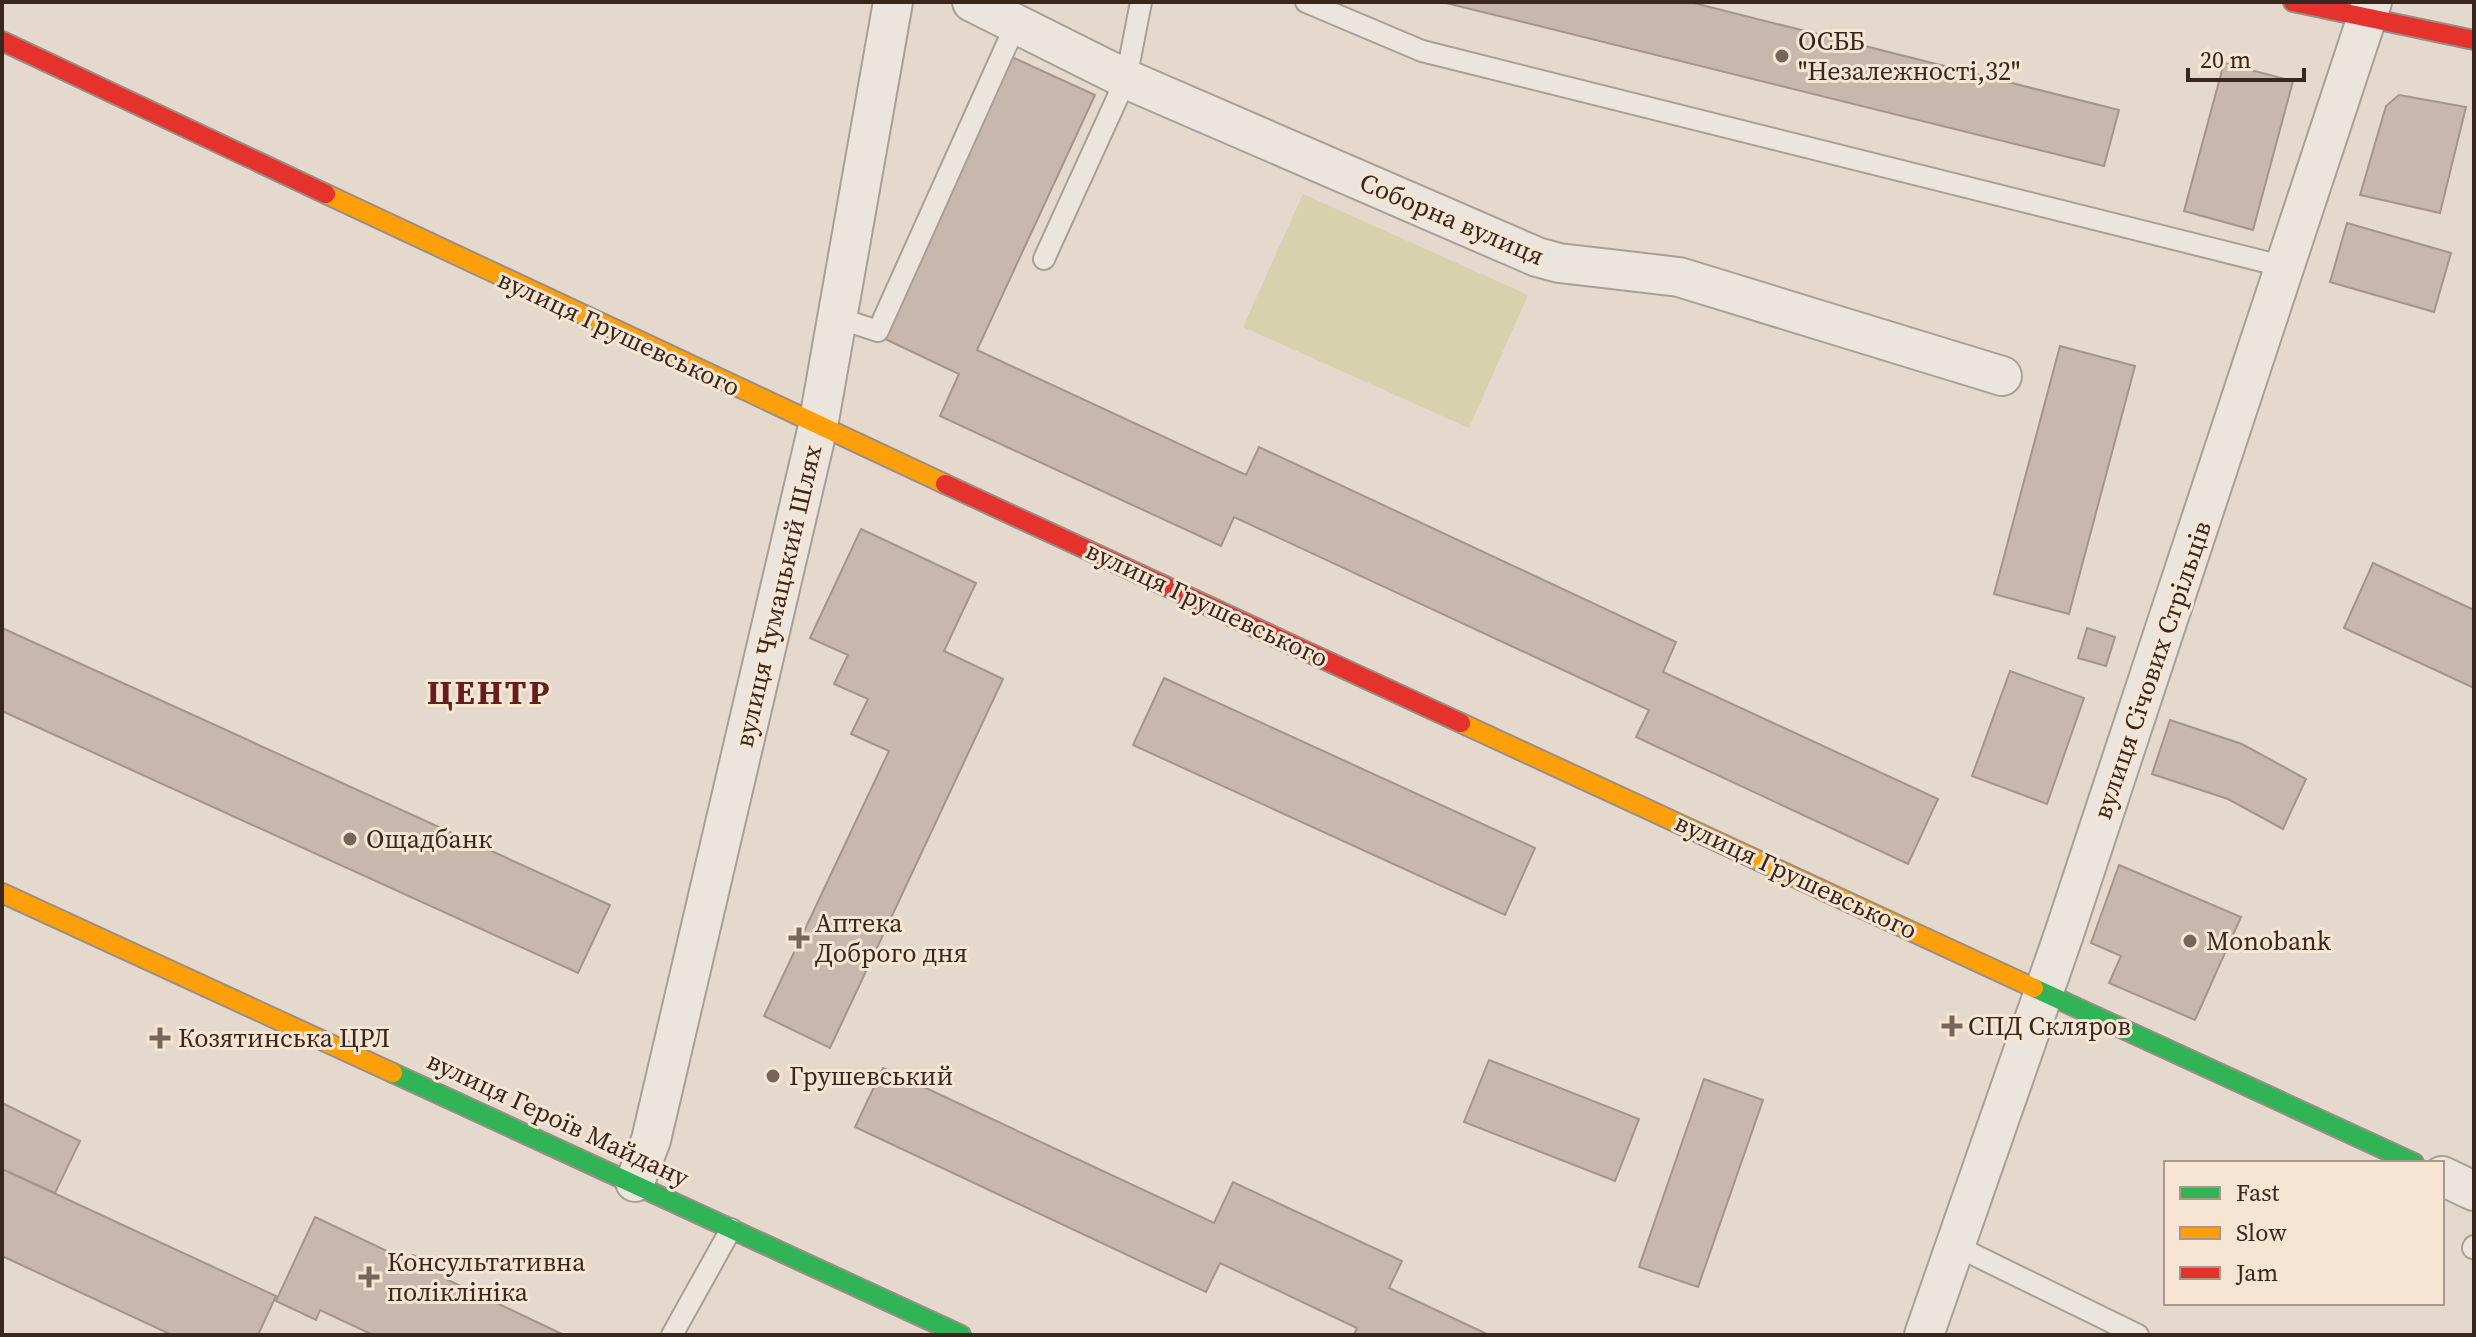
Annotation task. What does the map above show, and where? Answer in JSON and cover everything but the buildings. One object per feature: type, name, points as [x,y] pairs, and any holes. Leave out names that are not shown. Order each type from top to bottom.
[{"type":"street","points":[[2293,2],[2370,10],[2474,40]]},
{"type":"street","name":"вулиця Січових Стрільців","points":[[1924,1335],[2045,991],[2370,10]]},
{"type":"street","name":"Соборна вулиця","points":[[1016,24],[1126,79],[1537,257],[1559,263],[1679,277],[2002,376]]},
{"type":"street","name":"вулиця Грушевського","points":[[2,41],[818,426],[2410,1161]]},
{"type":"street","name":"вулиця Чумацький Шлях","points":[[635,1182],[651,1140],[818,426],[838,318]]},
{"type":"street","name":"вулиця Героїв Майдану","points":[[2,893],[635,1182],[961,1335]]},
{"type":"street","points":[[2444,1177],[2474,1191]]},
{"type":"lane","points":[[893,2],[838,318],[878,331],[1016,24],[972,2]]},
{"type":"lane","points":[[1044,259],[1126,79],[1141,2]]},
{"type":"lane","points":[[1306,2],[1422,51],[2286,267]]},
{"type":"lane","points":[[672,1335],[731,1229]]},
{"type":"lane","points":[[1956,1246],[2138,1335]]},
{"type":"shaded area","points":[[1303,194],[1528,295],[1469,428],[1243,327]]},
{"type":"traffic: fast","points":[[2034,988],[2410,1161]]},
{"type":"traffic: fast","points":[[393,1073],[961,1335]]},
{"type":"traffic: slow","points":[[326,194],[945,484]]},
{"type":"traffic: slow","points":[[1461,723],[2034,988]]},
{"type":"traffic: slow","points":[[2,893],[393,1073]]},
{"type":"traffic: jam","points":[[2293,2],[2474,40]]},
{"type":"traffic: jam","points":[[2,41],[326,194]]},
{"type":"traffic: jam","points":[[945,484],[1461,723]]},
{"type":"place","name":"ОСББ \"Незалежності,32\"","points":[[1782,56]]},
{"type":"place","name":"Ощадбанк","points":[[350,839]]},
{"type":"place","name":"Аптека Доброго дня","points":[[799,938]]},
{"type":"place","name":"Monobank","points":[[2190,941]]},
{"type":"place","name":"СПД Скляров","points":[[1952,1026]]},
{"type":"place","name":"Козятинська ЦРЛ","points":[[160,1038]]},
{"type":"place","name":"Грушевський","points":[[773,1076]]},
{"type":"place","name":"Консультативна поліклініка","points":[[369,1277]]},
{"type":"district","name":"ЦЕНТР","points":[[489,692]]}]
